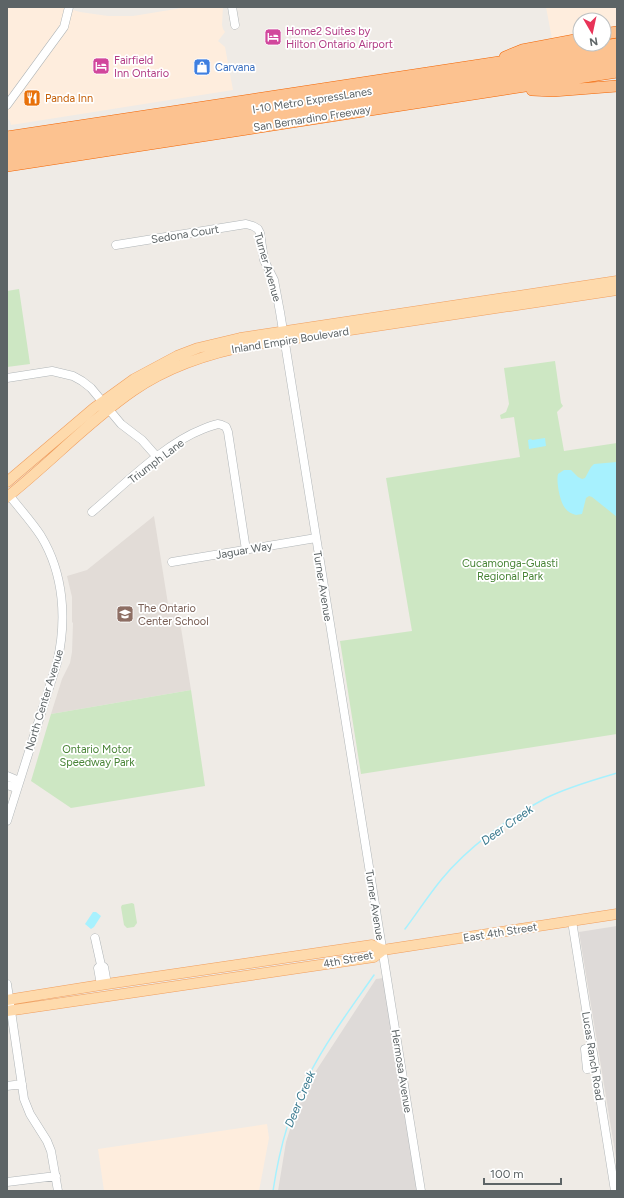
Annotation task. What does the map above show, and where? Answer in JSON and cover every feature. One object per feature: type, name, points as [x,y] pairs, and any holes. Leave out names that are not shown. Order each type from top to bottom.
[{"type":"highway","points":[[490,64],[522,50],[572,41]]},
{"type":"highway","points":[[7,137],[617,44]]},
{"type":"highway","name":"I-10 Metro ExpressLanes","points":[[7,147],[617,53]]},
{"type":"highway","name":"I-10 Metro ExpressLanes","points":[[7,155],[617,63]]},
{"type":"highway","name":"San Bernardino Freeway","points":[[7,166],[617,72]]},
{"type":"highway","points":[[505,89],[553,91],[617,86]]},
{"type":"main road","name":"Inland Empire Boulevard","points":[[8,495],[133,390],[158,376],[202,357],[284,336],[617,281]]},
{"type":"main road","name":"Inland Empire Boulevard","points":[[7,482],[102,402],[134,379],[178,356],[198,348],[228,340],[284,336],[617,290]]},
{"type":"main road","name":"East 4th Street","points":[[383,950],[617,914]]},
{"type":"main road","name":"4th Street","points":[[8,1000],[372,945],[383,950],[374,957],[9,1011]]},
{"type":"street","points":[[7,105],[64,27],[69,7]]},
{"type":"street","points":[[232,7],[235,24]]},
{"type":"street","name":"Sedona Court","points":[[116,245],[246,224],[253,226]]},
{"type":"street","name":"Turner Avenue","points":[[253,226],[258,229],[260,233],[264,260],[274,280],[383,950]]},
{"type":"street","points":[[7,378],[52,371],[63,373],[82,381],[91,388],[122,424],[142,440],[157,457]]},
{"type":"street","name":"Triumph Lane","points":[[92,512],[157,457],[195,432],[218,424],[226,427],[228,432],[246,550]]},
{"type":"street","name":"North Center Avenue","points":[[7,821],[57,663],[61,644],[62,604],[59,581],[51,557],[41,536],[8,495]]},
{"type":"street","name":"Jaguar Way","points":[[172,562],[316,538]]},
{"type":"street","points":[[7,776],[18,785]]},
{"type":"street","points":[[7,786],[18,785]]},
{"type":"street","name":"Lucas Ranch Road","points":[[572,921],[615,1191]]},
{"type":"street","points":[[95,938],[101,966],[104,967],[104,985]]},
{"type":"street","name":"Hermosa Avenue","points":[[383,950],[421,1191]]},
{"type":"street","points":[[7,984],[9,1011],[24,1098],[30,1114],[51,1150],[58,1191]]},
{"type":"street","points":[[7,1086],[22,1084]]},
{"type":"street","points":[[7,1182],[56,1176]]},
{"type":"shaded area","points":[[7,7],[63,7],[80,12],[108,16],[133,16],[188,7],[223,7],[222,25],[225,32],[218,41],[225,47],[233,90],[11,125],[7,118]]},
{"type":"shaded area","points":[[546,7],[617,7],[617,25],[612,27],[612,12],[572,12],[572,35],[552,39]]},
{"type":"shaded area","name":"The Ontario Center School","points":[[154,516],[168,604],[177,603],[191,690],[51,714],[62,679],[70,663],[72,652],[72,597],[67,576],[87,570]]},
{"type":"shaded area","points":[[617,926],[617,1164],[579,932]]},
{"type":"shaded area","points":[[384,978],[417,1191],[278,1191],[286,1142],[293,1120],[312,1077],[376,979]]},
{"type":"shaded area","points":[[267,1124],[269,1138],[259,1191],[104,1191],[98,1149]]},
{"type":"green space","points":[[19,289],[30,364],[7,367],[7,291]]},
{"type":"green space","name":"Cucamonga-Guasti Regional Park","points":[[555,361],[561,403],[563,406],[557,412],[564,451],[617,443],[617,734],[361,774],[340,641],[412,631],[386,478],[520,457],[514,417],[501,419],[500,415],[506,412],[509,404],[504,368]]},
{"type":"green space","name":"Ontario Motor Speedway Park","points":[[191,690],[205,786],[71,808],[31,781],[51,714]]},
{"type":"green space","points":[[134,904],[137,923],[134,927],[127,928],[124,925],[121,907],[122,905]]},
{"type":"water","points":[[545,438],[546,446],[529,449],[528,440]]},
{"type":"water","points":[[617,462],[617,517],[589,496],[586,498],[582,514],[575,515],[566,509],[563,505],[559,492],[558,474],[564,470],[571,470],[582,479],[585,478],[594,464]]},
{"type":"water","points":[[93,912],[96,912],[101,916],[91,929],[85,924]]},
{"type":"waterway","name":"Deer Creek","points":[[405,929],[436,886],[463,856],[489,834],[517,815],[554,794],[617,773]]},
{"type":"waterway","name":"Deer Creek","points":[[273,1191],[278,1161],[286,1131],[302,1088],[331,1037],[374,975]]},
{"type":"place","name":"Home2 Suites by Hilton Ontario Airport","points":[[273,37]]},
{"type":"place","name":"Fairfield Inn Ontario","points":[[101,66]]},
{"type":"place","name":"Carvana","points":[[202,67]]},
{"type":"place","name":"Panda Inn","points":[[32,98]]},
{"type":"place","name":"The Ontario Center School","points":[[125,614]]}]
